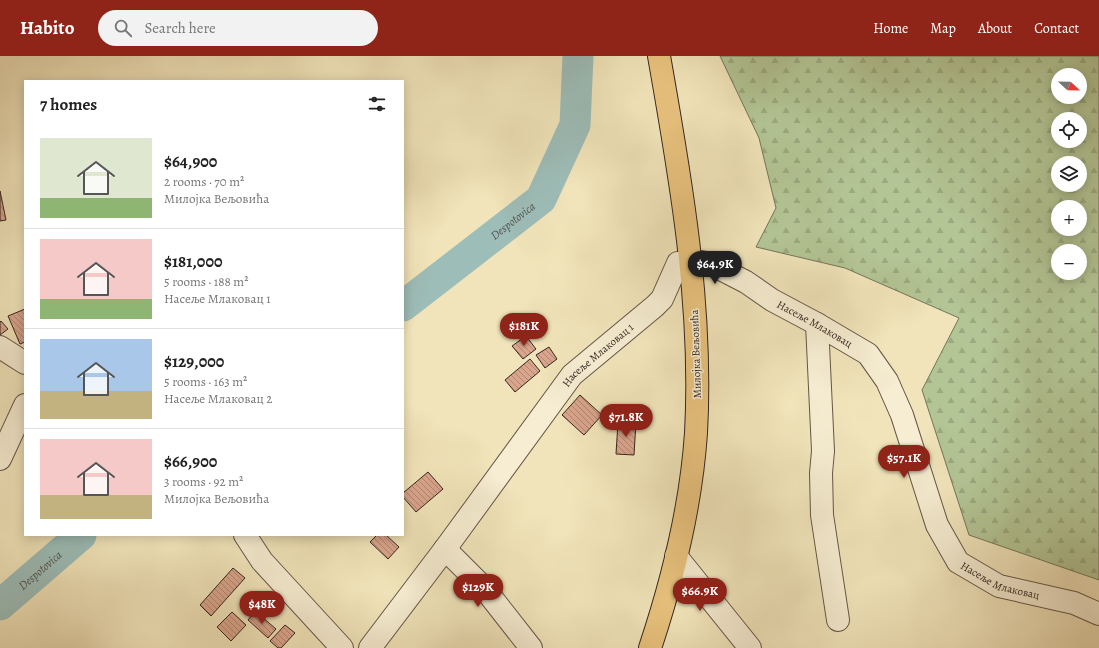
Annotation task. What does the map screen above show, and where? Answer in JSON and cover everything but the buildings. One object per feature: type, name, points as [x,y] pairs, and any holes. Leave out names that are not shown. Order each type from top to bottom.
[{"type":"main road","name":"Милојка Вељовића","points":[[650,648],[664,603],[686,515],[692,474],[697,404],[697,345],[690,262],[674,144],[659,56]]},
{"type":"street","name":"Насеље Млаковац","points":[[690,262],[711,264],[746,282],[772,300],[868,354],[887,381],[902,415],[937,525],[958,562],[999,586],[1074,603],[1099,614]]},
{"type":"street","name":"Насеље Млаковац 1","points":[[446,549],[572,375],[662,299],[678,263],[690,262]]},
{"type":"street","points":[[817,324],[823,451],[821,473],[822,515],[838,620]]},
{"type":"street","points":[[0,347],[24,362]]},
{"type":"street","points":[[0,459],[24,407]]},
{"type":"street","points":[[246,536],[262,561],[342,648]]},
{"type":"street","points":[[370,648],[446,549],[484,588],[531,648]]},
{"type":"street","points":[[676,556],[750,648]]},
{"type":"green space","points":[[720,56],[1099,56],[1099,580],[969,535],[922,390],[959,318],[845,268],[756,247],[776,208],[759,138]]},
{"type":"waterway","name":"Despotovica","points":[[404,305],[541,199],[575,125],[578,56]]},
{"type":"waterway","name":"Despotovica","points":[[0,605],[80,536]]}]
